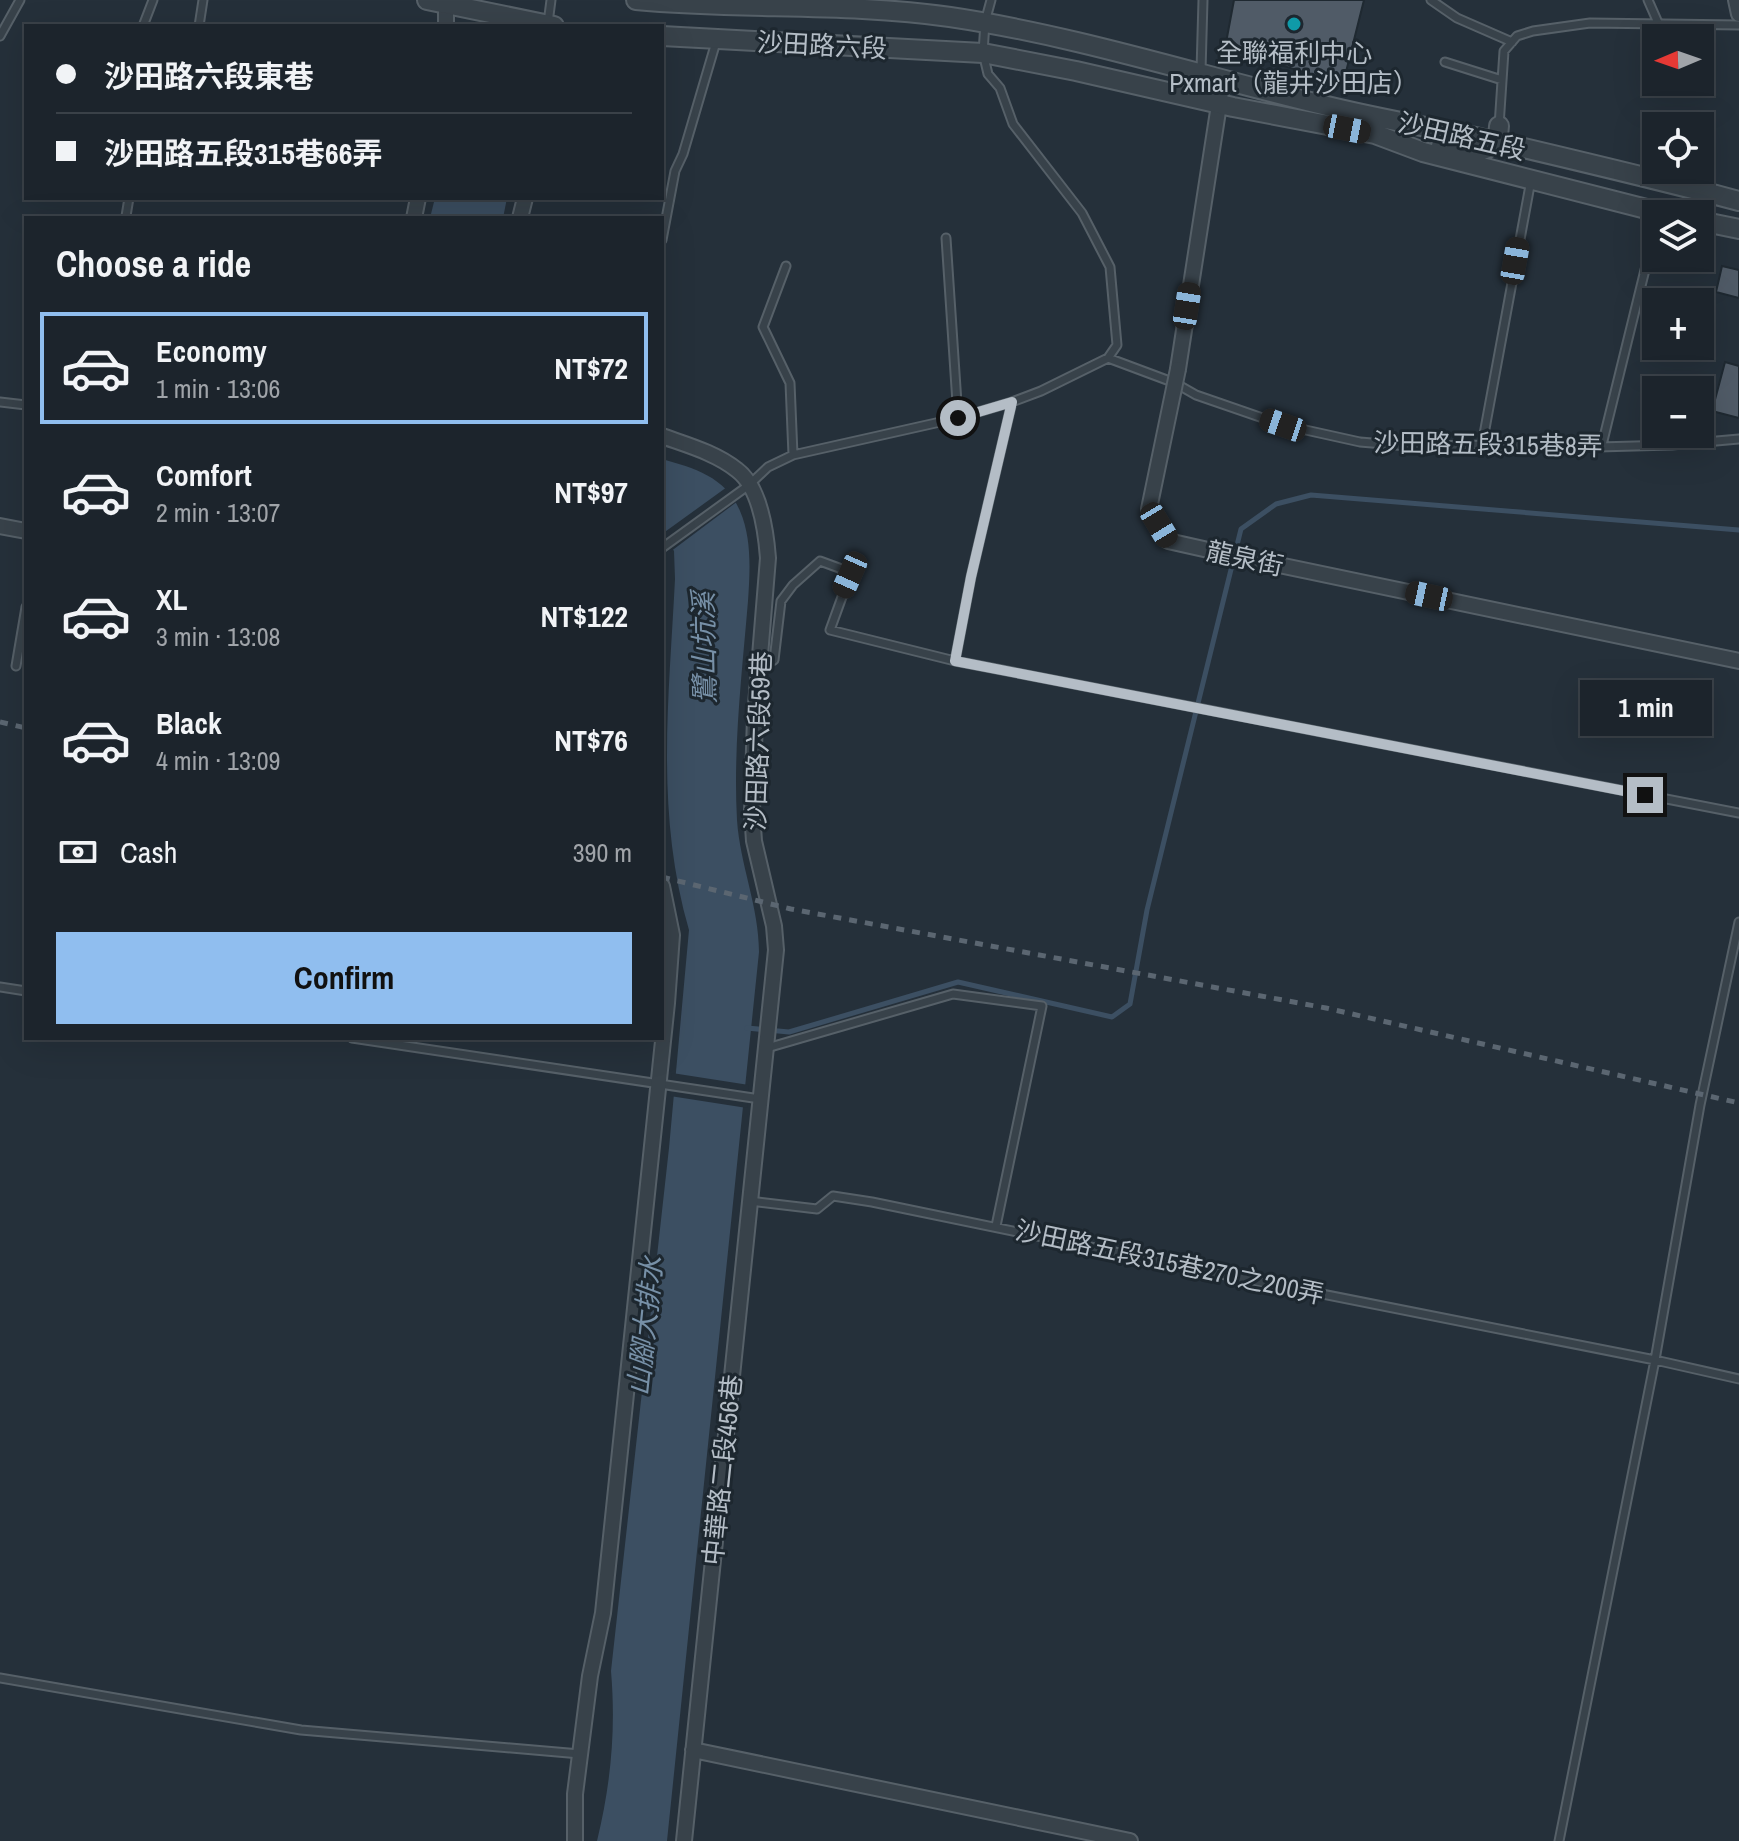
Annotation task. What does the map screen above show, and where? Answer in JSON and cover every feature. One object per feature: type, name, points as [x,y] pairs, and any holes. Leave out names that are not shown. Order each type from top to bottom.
[{"type":"street","points":[[427,0],[539,24]]},
{"type":"street","name":"沙田路六段","points":[[636,0],[743,3],[985,22]]},
{"type":"street","points":[[1736,0],[1739,14]]},
{"type":"street","points":[[446,24],[448,3]]},
{"type":"street","name":"沙田路五段","points":[[985,22],[1120,51],[1328,106],[1497,134],[1642,176]]},
{"type":"street","name":"沙田路六段","points":[[664,36],[983,53]]},
{"type":"street","name":"沙田路五段","points":[[983,53],[1076,71],[1219,105],[1375,134],[1423,152],[1642,211]]},
{"type":"street","name":"龍泉街","points":[[1223,79],[1178,369],[1149,509],[1168,541],[1739,661]]},
{"type":"street","points":[[1375,134],[1477,151],[1492,146],[1497,134]]},
{"type":"street","name":"沙田路五段","points":[[1531,180],[1533,166],[1539,163],[1642,183]]},
{"type":"street","name":"沙田路五段","points":[[1671,184],[1739,201]]},
{"type":"street","points":[[1714,224],[1739,229]]},
{"type":"street","points":[[664,437],[704,451],[739,470],[749,485]]},
{"type":"street","name":"沙田路六段59巷","points":[[749,485],[757,503],[768,558],[752,818],[776,950],[760,1099]]},
{"type":"street","points":[[0,526],[24,531]]},
{"type":"street","points":[[664,896],[672,935],[664,1026]]},
{"type":"street","points":[[575,1841],[575,1794],[590,1676],[603,1613],[663,1040]]},
{"type":"street","name":"中華路二段456巷","points":[[684,1841],[760,1099]]},
{"type":"street","points":[[693,1750],[1130,1841]]},
{"type":"lane","points":[[0,36],[20,0]]},
{"type":"lane","points":[[144,24],[153,0]]},
{"type":"lane","points":[[199,24],[203,0]]},
{"type":"lane","points":[[548,24],[551,0]]},
{"type":"lane","points":[[664,547],[749,485],[768,467],[793,455],[958,418],[1012,402],[1108,358],[1117,345],[1110,267],[1082,213],[1013,124],[1000,88],[988,74],[983,53],[985,22],[991,0]]},
{"type":"lane","points":[[1201,73],[1203,0]]},
{"type":"lane","points":[[1431,0],[1457,18],[1512,42]]},
{"type":"lane","points":[[1648,0],[1659,24]]},
{"type":"lane","points":[[1497,134],[1504,51],[1517,36],[1590,23],[1642,25]]},
{"type":"lane","points":[[1714,25],[1739,25]]},
{"type":"lane","points":[[664,229],[675,171],[683,154],[716,40]]},
{"type":"lane","points":[[1445,62],[1502,80]]},
{"type":"lane","points":[[1482,445],[1531,180]]},
{"type":"lane","points":[[126,216],[129,200]]},
{"type":"lane","points":[[946,238],[958,418]]},
{"type":"lane","points":[[786,266],[763,327],[790,383],[793,455]]},
{"type":"lane","points":[[1602,445],[1646,272]]},
{"type":"lane","name":"沙田路五段315巷8弄","points":[[1108,358],[1175,383],[1196,395],[1283,425],[1360,442],[1408,446],[1561,448],[1672,445],[1739,439]]},
{"type":"lane","points":[[0,402],[24,405]]},
{"type":"lane","points":[[955,661],[971,577],[1012,402]]},
{"type":"lane","points":[[759,667],[774,660],[781,601],[793,585],[820,561],[850,575],[830,630],[955,661],[1739,813]]},
{"type":"lane","points":[[16,666],[24,619]]},
{"type":"lane","points":[[1559,1841],[1655,1360],[1700,1105],[1739,922]]},
{"type":"lane","points":[[0,987],[24,991]]},
{"type":"lane","name":"沙田路五段315巷270之200弄","points":[[765,1048],[953,994],[1042,1006],[996,1226],[1739,1379]]},
{"type":"lane","points":[[366,1040],[760,1099]]},
{"type":"lane","points":[[750,1201],[817,1209],[833,1196],[996,1226]]},
{"type":"lane","points":[[0,1678],[301,1730],[580,1754]]},
{"type":"water","points":[[434,200],[507,200],[503,216],[430,216]]},
{"type":"water","name":"鷺山坑溪","points":[[664,460],[697,470],[718,482],[734,499],[747,533],[749,578],[736,793],[739,837],[756,919],[759,952],[667,1841],[597,1841],[611,1756],[611,1671],[669,1148],[689,930],[678,886],[668,799],[674,551],[664,537]]},
{"type":"pier","points":[[455,0],[541,0],[539,24],[456,24]]},
{"type":"pier","points":[[727,487],[738,501],[670,552],[664,544],[664,533]]},
{"type":"pier","points":[[672,1073],[749,1085],[747,1108],[670,1096]]},
{"type":"building","name":"全聯福利中心 Pxmart（龍井沙田店）","points":[[1234,0],[1364,0],[1343,84],[1225,48]]},
{"type":"building","points":[[1722,266],[1739,270],[1739,298],[1716,292]]},
{"type":"building","points":[[1725,362],[1739,366],[1739,418],[1714,412]]},
{"type":"waterway","points":[[747,1028],[789,1032],[958,982],[1112,1017],[1130,1004],[1147,910],[1241,529],[1276,504],[1311,495],[1739,530]]},
{"type":"railway","points":[[0,722],[24,728]]},
{"type":"railway","points":[[664,877],[791,909],[1326,1008],[1739,1103]]},
{"type":"place","name":"全聯福利中心 Pxmart（龍井沙田店）","points":[[1294,24]]},
{"type":"route","points":[[958,418],[1012,402],[971,577],[955,661],[1645,795]]},
{"type":"water label","name":"山腳大排水","points":[[645,1326]]}]
